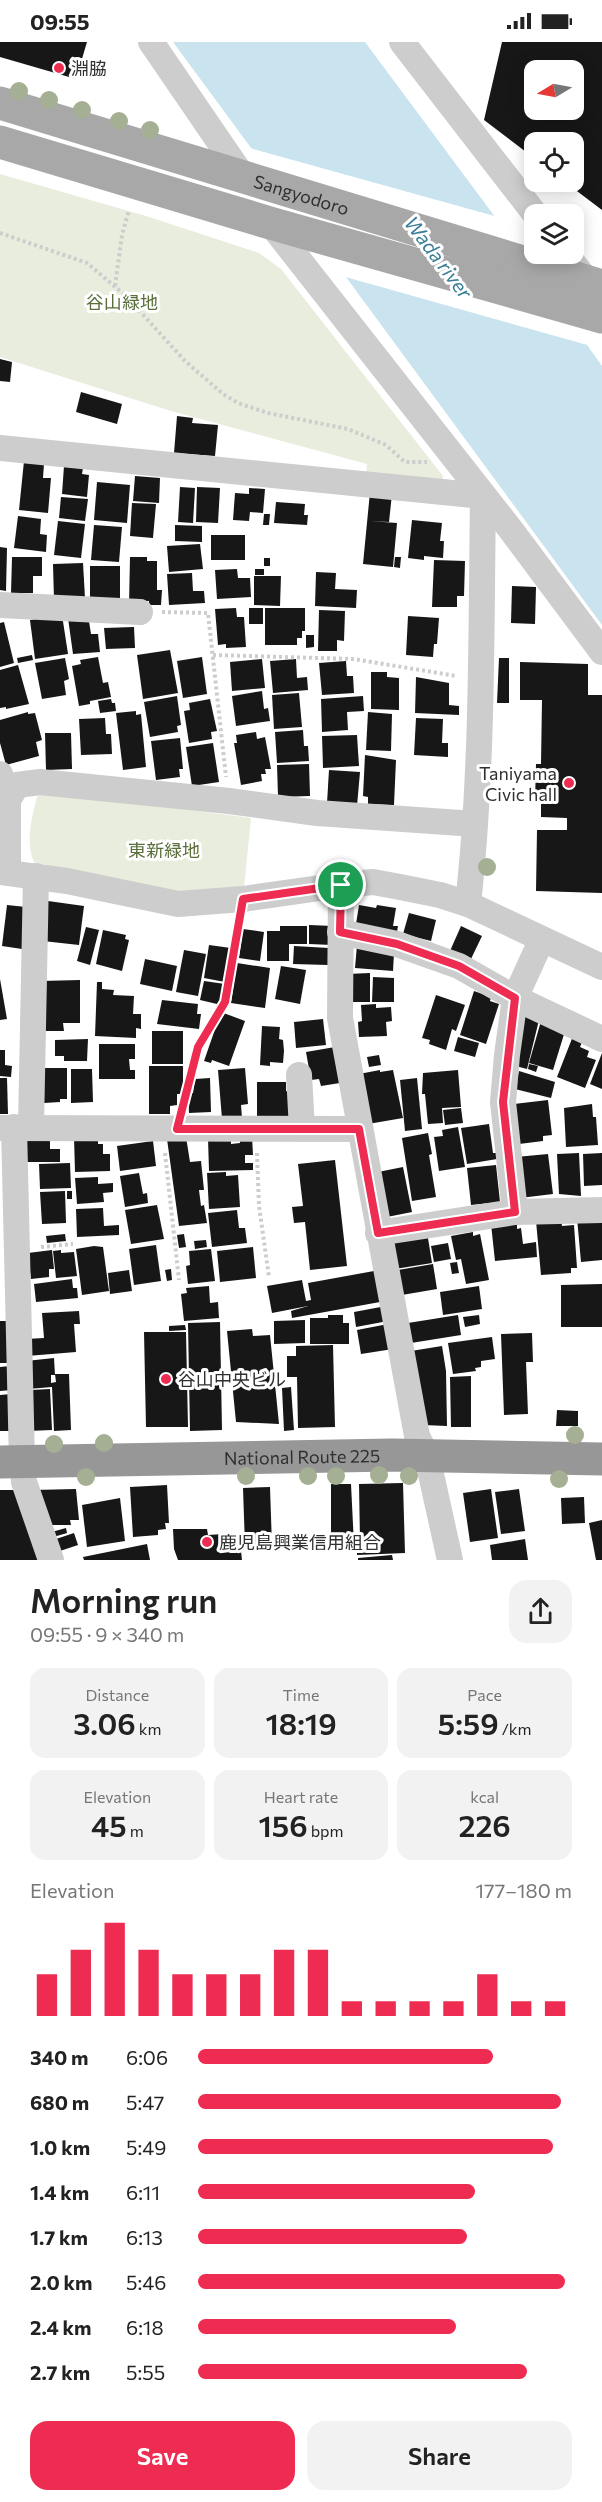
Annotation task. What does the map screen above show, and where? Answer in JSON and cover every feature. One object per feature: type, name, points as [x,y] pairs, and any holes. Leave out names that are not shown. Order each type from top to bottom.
[{"type":"highway","name":"National Route 225","points":[[11,1462],[427,1456],[602,1460]]},
{"type":"main road","name":"Sangyodoro","points":[[0,103],[253,180],[587,289]]},
{"type":"main road","name":"Sangyodoro","points":[[0,142],[283,227],[587,289]]},
{"type":"street","points":[[150,42],[253,180]]},
{"type":"street","points":[[402,42],[527,204]]},
{"type":"street","points":[[283,227],[602,652]]},
{"type":"street","points":[[0,448],[483,496]]},
{"type":"street","points":[[468,904],[475,824],[481,681],[483,496]]},
{"type":"street","points":[[0,605],[140,612]]},
{"type":"street","points":[[0,774],[8,800],[4,873],[36,876],[178,904],[243,899],[341,885],[382,884],[440,895],[468,904],[602,967]]},
{"type":"street","points":[[8,800],[17,785],[40,782],[229,801],[317,813],[475,824]]},
{"type":"street","points":[[36,876],[15,1127],[16,1249],[11,1462],[24,1482],[51,1560]]},
{"type":"street","points":[[341,885],[340,1018],[417,1436],[427,1456],[450,1560]]},
{"type":"street","points":[[340,932],[397,944],[459,966],[515,998],[602,1039]]},
{"type":"street","points":[[515,1212],[503,1102],[515,998],[541,940]]},
{"type":"street","points":[[299,1075],[302,1129]]},
{"type":"street","points":[[15,1127],[359,1129]]},
{"type":"street","points":[[378,1233],[515,1212],[602,1210]]},
{"type":"path","points":[[115,286],[122,235],[130,207]]},
{"type":"path","points":[[0,233],[87,263],[115,286],[158,329],[185,361],[223,394],[238,403],[268,412],[348,429],[386,445],[405,462],[458,463]]},
{"type":"path","points":[[140,612],[208,613],[229,801]]},
{"type":"path","points":[[213,655],[354,659],[481,681]]},
{"type":"path","points":[[179,1280],[170,1129],[198,1047],[225,1002],[243,899]]},
{"type":"path","points":[[256,1129],[259,1206],[269,1277]]},
{"type":"path","points":[[16,1249],[73,1244]]},
{"type":"green space","name":"谷山緑地","points":[[0,174],[146,216],[259,253],[281,269],[443,476],[442,484],[366,475],[367,464],[171,411],[0,357]]},
{"type":"green space","name":"東新緑地","points":[[45,791],[251,818],[244,888],[158,894],[34,862],[30,846],[31,821],[37,797]]},
{"type":"water","name":"Wada river","points":[[173,42],[365,42],[516,245],[524,256],[524,264],[530,264],[602,366],[602,625]]},
{"type":"pier","points":[[246,147],[498,217],[524,253],[524,264],[532,264],[591,346],[342,276]]},
{"type":"building","name":"淵脇","points":[[0,42],[87,42],[76,79],[0,57]]},
{"type":"building","points":[[502,42],[602,42],[602,210],[578,192],[584,192],[584,132],[524,132],[524,150],[484,120]]},
{"type":"building","points":[[0,359],[12,362],[10,382],[0,381]]},
{"type":"building","points":[[81,392],[122,404],[117,424],[76,412]]},
{"type":"building","points":[[177,416],[193,418],[192,423],[218,425],[215,456],[174,453]]},
{"type":"building","points":[[24,461],[44,464],[43,478],[51,478],[48,513],[19,510]]},
{"type":"building","points":[[64,466],[83,468],[82,474],[89,475],[87,497],[62,494]]},
{"type":"building","points":[[135,476],[160,478],[159,503],[133,501]]},
{"type":"building","points":[[97,482],[130,485],[127,523],[94,520]]},
{"type":"building","points":[[180,487],[195,488],[193,523],[178,522]]},
{"type":"building","points":[[197,487],[220,488],[218,523],[196,522]]},
{"type":"building","points":[[249,488],[265,489],[263,513],[250,512],[249,521],[233,520],[235,493],[249,494]]},
{"type":"building","points":[[370,492],[392,494],[389,522],[370,521],[397,523],[393,567],[363,564]]},
{"type":"building","points":[[61,497],[88,499],[85,521],[59,518]]},
{"type":"building","points":[[276,502],[305,504],[304,515],[308,515],[307,525],[274,523]]},
{"type":"building","points":[[132,503],[156,504],[153,538],[130,536]]},
{"type":"building","points":[[264,514],[270,514],[269,525],[263,525]]},
{"type":"building","points":[[18,516],[41,519],[40,534],[47,535],[46,552],[14,548]]},
{"type":"building","points":[[412,520],[442,523],[440,541],[444,541],[443,558],[424,556],[424,560],[408,558]]},
{"type":"building","points":[[58,521],[85,524],[81,558],[54,555]]},
{"type":"building","points":[[94,525],[122,527],[119,562],[91,560]]},
{"type":"building","points":[[175,525],[202,526],[202,542],[175,541]]},
{"type":"building","points":[[211,535],[245,535],[245,560],[211,560]]},
{"type":"building","points":[[200,544],[203,569],[169,572],[167,546]]},
{"type":"building","points":[[0,547],[7,548],[6,591],[0,590]]},
{"type":"building","points":[[12,557],[42,557],[42,576],[33,576],[33,593],[11,593]]},
{"type":"building","points":[[130,557],[147,557],[147,561],[157,561],[157,590],[162,590],[161,605],[149,605],[149,601],[139,601],[129,605]]},
{"type":"building","points":[[395,557],[401,557],[400,568],[394,567]]},
{"type":"building","points":[[264,558],[270,558],[270,566],[264,566]]},
{"type":"building","points":[[434,560],[465,561],[464,596],[457,596],[457,607],[432,607]]},
{"type":"building","points":[[83,563],[85,598],[54,600],[53,564]]},
{"type":"building","points":[[90,566],[120,566],[120,604],[90,604]]},
{"type":"building","points":[[237,569],[238,578],[250,578],[251,597],[217,599],[215,570]]},
{"type":"building","points":[[255,569],[264,569],[264,575],[255,575]]},
{"type":"building","points":[[316,572],[336,573],[335,589],[357,590],[356,608],[315,606]]},
{"type":"building","points":[[192,573],[193,591],[204,591],[205,603],[169,605],[167,574]]},
{"type":"building","points":[[254,576],[281,576],[280,606],[254,605]]},
{"type":"building","points":[[512,586],[536,587],[535,624],[511,623]]},
{"type":"building","points":[[236,608],[237,617],[244,617],[246,647],[226,648],[226,644],[218,645],[215,609]]},
{"type":"building","points":[[249,608],[263,608],[263,624],[249,624]]},
{"type":"building","points":[[265,608],[305,608],[305,631],[302,631],[302,638],[297,638],[297,645],[265,645]]},
{"type":"building","points":[[319,610],[345,611],[344,641],[337,640],[337,651],[318,651]]},
{"type":"building","points":[[62,615],[68,654],[35,659],[30,620]]},
{"type":"building","points":[[88,615],[91,634],[98,634],[100,652],[73,654],[68,618]]},
{"type":"building","points":[[408,616],[439,618],[437,644],[434,644],[433,657],[406,655]]},
{"type":"building","points":[[4,622],[14,663],[0,667],[0,623]]},
{"type":"building","points":[[134,627],[135,648],[106,649],[104,628]]},
{"type":"building","points":[[306,635],[314,635],[314,647],[306,648]]},
{"type":"building","points":[[170,650],[178,693],[143,699],[137,655]]},
{"type":"building","points":[[32,655],[33,660],[18,663],[17,658]]},
{"type":"building","points":[[98,657],[103,683],[108,682],[111,697],[90,701],[90,704],[79,706],[72,666],[81,664],[80,660]]},
{"type":"building","points":[[202,657],[207,694],[183,698],[177,661]]},
{"type":"building","points":[[65,658],[69,679],[64,681],[66,695],[42,699],[35,663]]},
{"type":"building","points":[[499,658],[509,658],[509,703],[497,703]]},
{"type":"building","points":[[262,659],[265,688],[232,691],[230,662]]},
{"type":"building","points":[[296,659],[297,678],[307,677],[308,690],[273,693],[270,661]]},
{"type":"building","points":[[346,661],[347,676],[353,676],[354,693],[322,695],[319,663]]},
{"type":"building","name":"Taniyama Civic hall","points":[[520,662],[588,664],[588,695],[602,695],[602,893],[536,891],[537,830],[567,830],[567,818],[541,817],[541,801],[535,801],[536,764],[541,764],[542,700],[520,700]]},
{"type":"building","points":[[18,665],[29,704],[6,709],[6,707],[0,708],[0,670]]},
{"type":"building","points":[[371,672],[387,672],[387,677],[399,678],[399,710],[371,709]]},
{"type":"building","points":[[416,677],[449,683],[449,705],[459,706],[459,715],[415,713]]},
{"type":"building","points":[[262,691],[264,709],[268,708],[270,721],[236,726],[232,696]]},
{"type":"building","points":[[299,693],[302,727],[274,729],[272,695]]},
{"type":"building","points":[[177,696],[181,725],[177,726],[178,732],[150,737],[144,702]]},
{"type":"building","points":[[363,696],[364,711],[347,712],[348,730],[322,732],[321,699]]},
{"type":"building","points":[[111,699],[112,703],[115,703],[116,711],[100,713],[98,701]]},
{"type":"building","points":[[210,699],[217,731],[211,732],[212,739],[189,743],[184,711],[190,710],[189,703]]},
{"type":"building","points":[[136,711],[136,715],[141,714],[146,767],[123,770],[116,713]]},
{"type":"building","points":[[28,712],[28,714],[35,713],[42,740],[36,742],[39,756],[6,765],[0,743],[0,720]]},
{"type":"building","points":[[368,712],[392,714],[391,751],[366,750]]},
{"type":"building","points":[[105,718],[106,734],[111,734],[112,754],[81,755],[79,719]]},
{"type":"building","points":[[416,718],[443,719],[442,743],[448,743],[448,757],[414,755]]},
{"type":"building","points":[[303,730],[304,746],[308,746],[309,761],[277,763],[275,732]]},
{"type":"building","points":[[256,732],[257,739],[265,737],[271,769],[265,769],[266,774],[261,774],[262,781],[241,785],[234,743],[237,743],[236,735]]},
{"type":"building","points":[[45,733],[71,733],[72,769],[46,770]]},
{"type":"building","points":[[357,735],[359,766],[323,768],[322,736]]},
{"type":"building","points":[[180,738],[183,769],[179,769],[180,777],[156,780],[151,741]]},
{"type":"building","points":[[213,743],[219,782],[192,786],[186,747]]},
{"type":"building","points":[[365,755],[396,760],[394,805],[368,804],[368,797],[363,796]]},
{"type":"building","points":[[309,764],[310,796],[278,797],[277,765]]},
{"type":"building","points":[[329,770],[360,772],[357,806],[327,803]]},
{"type":"building","points":[[48,901],[84,906],[79,945],[43,941]]},
{"type":"building","points":[[7,905],[26,907],[22,949],[2,946]]},
{"type":"building","points":[[359,905],[396,908],[393,926],[398,926],[397,932],[356,924]]},
{"type":"building","points":[[409,913],[436,920],[431,941],[403,934]]},
{"type":"building","points":[[309,925],[333,926],[332,945],[309,944]]},
{"type":"building","points":[[280,926],[307,926],[307,944],[289,944],[289,961],[267,961],[267,931],[280,931]]},
{"type":"building","points":[[461,926],[482,936],[470,961],[450,951]]},
{"type":"building","points":[[86,927],[99,930],[90,965],[77,961]]},
{"type":"building","points":[[243,929],[264,932],[260,961],[239,958]]},
{"type":"building","points":[[103,930],[126,935],[125,939],[129,940],[122,971],[96,964]]},
{"type":"building","points":[[209,945],[231,948],[225,982],[204,978]]},
{"type":"building","points":[[357,945],[394,953],[393,971],[355,968]]},
{"type":"building","points":[[294,946],[329,948],[328,965],[293,964]]},
{"type":"building","points":[[184,950],[206,954],[198,996],[176,992]]},
{"type":"building","points":[[145,959],[177,966],[172,991],[140,984]]},
{"type":"building","points":[[237,963],[270,968],[265,1008],[231,1003]]},
{"type":"building","points":[[281,966],[306,970],[300,1004],[275,999]]},
{"type":"building","points":[[370,973],[370,1002],[348,1002],[347,974]]},
{"type":"building","points":[[373,977],[394,978],[394,1002],[372,1002]]},
{"type":"building","points":[[0,979],[7,1019],[0,1020]]},
{"type":"building","points":[[80,980],[80,1023],[63,1023],[64,1031],[42,1031],[41,981]]},
{"type":"building","points":[[204,981],[225,984],[224,999],[217,1004],[200,1000]]},
{"type":"building","points":[[97,982],[102,982],[102,989],[114,990],[113,995],[134,996],[133,1014],[141,1014],[141,1029],[136,1028],[136,1038],[95,1036]]},
{"type":"building","points":[[474,991],[491,997],[490,1001],[499,1004],[486,1044],[460,1035]]},
{"type":"building","points":[[436,995],[465,1005],[456,1031],[452,1029],[446,1050],[429,1044],[430,1040],[422,1038]]},
{"type":"building","points":[[162,1000],[198,1004],[197,1014],[201,1014],[199,1029],[157,1024]]},
{"type":"building","points":[[376,1004],[376,1008],[391,1007],[392,1021],[386,1022],[387,1036],[359,1037],[358,1022],[362,1021],[361,1005]]},
{"type":"building","points":[[221,1012],[245,1021],[229,1066],[212,1060],[211,1063],[204,1061]]},
{"type":"building","points":[[524,1016],[539,1020],[527,1069],[512,1065]]},
{"type":"building","points":[[323,1019],[326,1045],[296,1048],[294,1022]]},
{"type":"building","points":[[541,1021],[565,1031],[553,1070],[529,1063]]},
{"type":"building","points":[[262,1026],[280,1027],[279,1039],[283,1040],[284,1051],[283,1063],[270,1062],[270,1066],[260,1065]]},
{"type":"building","points":[[152,1031],[183,1031],[183,1064],[152,1064]]},
{"type":"building","points":[[573,1036],[583,1040],[580,1047],[589,1051],[587,1057],[596,1060],[585,1088],[557,1077]]},
{"type":"building","points":[[458,1037],[479,1043],[475,1057],[454,1051]]},
{"type":"building","points":[[88,1039],[87,1061],[64,1061],[64,1056],[55,1056],[55,1040]]},
{"type":"building","points":[[99,1044],[135,1044],[135,1059],[129,1059],[130,1070],[135,1070],[135,1079],[99,1079]]},
{"type":"building","points":[[335,1047],[340,1083],[321,1086],[319,1079],[311,1080],[306,1052]]},
{"type":"building","points":[[0,1050],[5,1050],[5,1065],[12,1066],[11,1077],[0,1076]]},
{"type":"building","points":[[602,1053],[602,1089],[590,1084]]},
{"type":"building","points":[[379,1055],[381,1065],[369,1067],[367,1057]]},
{"type":"building","points":[[529,1064],[538,1066],[536,1072],[528,1069]]},
{"type":"building","points":[[149,1066],[183,1066],[183,1094],[177,1094],[177,1105],[170,1106],[170,1114],[149,1114]]},
{"type":"building","points":[[43,1068],[67,1068],[67,1099],[44,1103]]},
{"type":"building","points":[[245,1068],[248,1104],[241,1105],[242,1118],[222,1119],[218,1070]]},
{"type":"building","points":[[71,1069],[92,1069],[93,1102],[71,1103]]},
{"type":"building","points":[[380,1070],[380,1072],[393,1070],[403,1118],[368,1124],[359,1074]]},
{"type":"building","points":[[458,1070],[461,1107],[442,1108],[443,1123],[428,1124],[425,1094],[422,1094],[423,1073]]},
{"type":"building","points":[[519,1071],[555,1082],[551,1098],[515,1089]]},
{"type":"building","points":[[0,1078],[7,1078],[8,1114],[0,1114]]},
{"type":"building","points":[[210,1078],[211,1112],[189,1113],[188,1093],[193,1093],[195,1079]]},
{"type":"building","points":[[417,1078],[422,1129],[405,1131],[400,1080]]},
{"type":"building","points":[[257,1082],[286,1082],[286,1091],[293,1092],[293,1117],[257,1117]]},
{"type":"building","points":[[548,1100],[552,1135],[543,1136],[543,1141],[519,1144],[514,1104]]},
{"type":"building","points":[[592,1104],[593,1117],[596,1117],[598,1145],[566,1147],[564,1108]]},
{"type":"building","points":[[461,1108],[463,1123],[445,1125],[443,1110]]},
{"type":"building","points":[[489,1124],[493,1153],[496,1153],[497,1159],[467,1164],[461,1128]]},
{"type":"building","points":[[458,1127],[465,1167],[439,1171],[434,1137],[443,1136],[442,1130]]},
{"type":"building","points":[[428,1133],[436,1197],[412,1201],[402,1138]]},
{"type":"building","points":[[240,1135],[252,1136],[253,1155],[245,1155],[245,1163],[253,1163],[253,1170],[209,1171],[208,1138],[231,1137],[231,1144],[240,1143]]},
{"type":"building","points":[[98,1136],[98,1144],[103,1144],[103,1154],[110,1154],[110,1171],[75,1172],[74,1137]]},
{"type":"building","points":[[27,1137],[50,1137],[50,1149],[60,1149],[60,1162],[27,1162]]},
{"type":"building","points":[[186,1137],[190,1162],[201,1161],[204,1190],[199,1190],[201,1206],[204,1205],[207,1223],[179,1226],[167,1139]]},
{"type":"building","points":[[153,1141],[156,1166],[120,1171],[117,1146]]},
{"type":"building","points":[[579,1153],[581,1196],[559,1194],[557,1154]]},
{"type":"building","points":[[602,1153],[602,1185],[584,1186],[583,1154]]},
{"type":"building","points":[[548,1154],[553,1194],[520,1198],[516,1157]]},
{"type":"building","points":[[335,1160],[347,1266],[310,1270],[305,1222],[294,1223],[292,1207],[303,1206],[298,1164]]},
{"type":"building","points":[[70,1163],[71,1188],[40,1189],[39,1164]]},
{"type":"building","points":[[496,1165],[500,1202],[471,1205],[467,1168]]},
{"type":"building","points":[[403,1167],[412,1212],[387,1217],[378,1172]]},
{"type":"building","points":[[226,1172],[226,1176],[238,1175],[240,1207],[209,1209],[207,1173]]},
{"type":"building","points":[[139,1173],[143,1194],[147,1193],[148,1203],[125,1207],[120,1176]]},
{"type":"building","points":[[98,1177],[98,1184],[113,1183],[113,1192],[103,1193],[104,1202],[77,1204],[75,1178]]},
{"type":"building","points":[[65,1191],[66,1223],[42,1224],[40,1192]]},
{"type":"building","points":[[67,1191],[72,1191],[72,1199],[67,1199]]},
{"type":"building","points":[[157,1205],[164,1239],[131,1244],[125,1210]]},
{"type":"building","points":[[103,1208],[104,1226],[119,1225],[119,1235],[77,1237],[76,1209]]},
{"type":"building","points":[[237,1210],[239,1228],[245,1228],[247,1243],[212,1247],[208,1213]]},
{"type":"building","points":[[602,1216],[602,1260],[581,1262],[577,1218]]},
{"type":"building","points":[[561,1219],[562,1226],[574,1225],[577,1268],[571,1268],[571,1273],[541,1275],[536,1221]]},
{"type":"building","points":[[491,1224],[517,1224],[517,1229],[521,1228],[523,1244],[536,1242],[537,1257],[495,1261]]},
{"type":"building","points":[[427,1232],[432,1263],[395,1269],[390,1240]]},
{"type":"building","points":[[473,1232],[473,1236],[480,1234],[489,1280],[466,1284],[461,1259],[456,1260],[451,1236]]},
{"type":"building","points":[[65,1234],[66,1241],[47,1243],[46,1236]]},
{"type":"building","points":[[184,1234],[186,1247],[179,1248],[177,1235]]},
{"type":"building","points":[[206,1240],[207,1247],[195,1249],[194,1241]]},
{"type":"building","points":[[448,1243],[451,1259],[434,1262],[431,1246]]},
{"type":"building","points":[[156,1245],[161,1281],[134,1285],[129,1249]]},
{"type":"building","points":[[103,1247],[109,1291],[82,1295],[76,1249]]},
{"type":"building","points":[[253,1247],[256,1278],[220,1282],[217,1251]]},
{"type":"building","points":[[211,1249],[215,1281],[188,1284],[186,1266],[190,1265],[189,1251]]},
{"type":"building","points":[[52,1250],[54,1269],[49,1269],[49,1277],[31,1279],[28,1253]]},
{"type":"building","points":[[61,1250],[61,1253],[74,1252],[77,1276],[56,1278],[53,1251]]},
{"type":"building","points":[[457,1262],[459,1273],[452,1274],[450,1263]]},
{"type":"building","points":[[433,1264],[437,1289],[402,1295],[398,1270]]},
{"type":"building","points":[[171,1269],[172,1280],[167,1281],[165,1270]]},
{"type":"building","points":[[129,1270],[132,1291],[110,1294],[108,1273]]},
{"type":"building","points":[[374,1271],[380,1302],[292,1318],[291,1311],[308,1306],[272,1313],[267,1286],[302,1280],[306,1301],[311,1300],[308,1283]]},
{"type":"building","points":[[72,1279],[73,1288],[77,1288],[78,1298],[36,1302],[34,1284]]},
{"type":"building","points":[[602,1284],[602,1327],[561,1327],[561,1285]]},
{"type":"building","points":[[209,1286],[210,1303],[218,1302],[219,1318],[184,1321],[181,1294],[187,1293],[186,1288]]},
{"type":"building","points":[[479,1286],[482,1309],[443,1315],[440,1292]]},
{"type":"building","points":[[386,1306],[388,1321],[356,1327],[354,1312]]},
{"type":"building","points":[[79,1311],[80,1324],[74,1324],[76,1352],[27,1356],[26,1339],[44,1338],[42,1313]]},
{"type":"building","points":[[328,1315],[343,1315],[343,1323],[349,1323],[349,1344],[310,1344],[310,1318],[328,1318]]},
{"type":"building","points":[[458,1315],[461,1335],[411,1343],[408,1323]]},
{"type":"building","points":[[479,1315],[480,1324],[465,1327],[463,1317]]},
{"type":"building","points":[[305,1320],[305,1343],[274,1344],[274,1321]]},
{"type":"building","points":[[0,1321],[7,1321],[10,1363],[0,1363]]},
{"type":"building","points":[[220,1322],[222,1430],[190,1431],[188,1323]]},
{"type":"building","points":[[388,1324],[393,1349],[361,1354],[357,1330]]},
{"type":"building","points":[[185,1325],[186,1330],[169,1331],[169,1326]]},
{"type":"building","points":[[252,1329],[253,1336],[270,1335],[279,1424],[236,1422],[227,1331]]},
{"type":"building","name":"谷山中央ビル","points":[[144,1332],[186,1332],[188,1427],[146,1427]]},
{"type":"building","points":[[532,1333],[533,1362],[526,1362],[528,1414],[504,1415],[501,1334]]},
{"type":"building","points":[[492,1337],[495,1359],[481,1361],[481,1367],[475,1368],[476,1371],[453,1374],[448,1343]]},
{"type":"building","points":[[333,1345],[335,1427],[298,1428],[297,1377],[287,1377],[287,1356],[296,1356],[296,1346]]},
{"type":"building","points":[[442,1346],[446,1371],[447,1426],[423,1425],[411,1351]]},
{"type":"building","points":[[54,1358],[55,1375],[51,1375],[51,1383],[56,1382],[55,1374],[69,1374],[71,1430],[54,1431],[52,1387],[28,1389],[26,1361]]},
{"type":"building","points":[[10,1366],[12,1390],[0,1391],[0,1367]]},
{"type":"building","points":[[471,1376],[471,1427],[451,1427],[450,1377]]},
{"type":"building","points":[[291,1387],[294,1430],[284,1431],[282,1388]]},
{"type":"building","points":[[50,1389],[52,1430],[28,1431],[31,1390]]},
{"type":"building","points":[[11,1394],[9,1431],[0,1431],[0,1395]]},
{"type":"building","points":[[557,1410],[578,1411],[578,1426],[556,1426]]},
{"type":"building","points":[[403,1483],[405,1553],[357,1555],[357,1541],[360,1541],[359,1484]]},
{"type":"building","points":[[331,1484],[351,1484],[354,1545],[331,1545]]},
{"type":"building","points":[[167,1485],[169,1523],[165,1523],[166,1529],[158,1530],[158,1535],[133,1537],[130,1487]]},
{"type":"building","points":[[270,1487],[272,1546],[245,1546],[243,1488]]},
{"type":"building","points":[[76,1489],[79,1520],[70,1520],[71,1525],[45,1525],[33,1490]]},
{"type":"building","points":[[491,1489],[498,1538],[470,1542],[463,1493]]},
{"type":"building","points":[[519,1489],[525,1531],[501,1534],[495,1492]]},
{"type":"building","points":[[0,1490],[15,1490],[41,1560],[0,1560]]},
{"type":"building","points":[[584,1497],[585,1523],[562,1524],[561,1498]]},
{"type":"building","points":[[120,1498],[125,1541],[87,1547],[82,1505]]},
{"type":"building","points":[[602,1520],[602,1560],[596,1560],[589,1523]]},
{"type":"building","points":[[66,1528],[67,1533],[50,1538],[48,1533]]},
{"type":"building","name":"鹿児島興業信用組合","points":[[173,1529],[207,1529],[208,1535],[239,1533],[242,1560],[178,1560],[174,1549]]},
{"type":"building","points":[[74,1533],[78,1545],[54,1553],[50,1541]]},
{"type":"building","points":[[525,1539],[528,1560],[492,1560],[490,1545]]},
{"type":"building","points":[[147,1544],[150,1560],[84,1560],[83,1557]]},
{"type":"building","points":[[392,1555],[393,1560],[358,1560],[358,1558]]},
{"type":"place","name":"淵脇","points":[[59,68]]},
{"type":"place","name":"Taniyama Civic hall","points":[[569,783]]},
{"type":"place","name":"谷山中央ビル","points":[[166,1379]]},
{"type":"place","name":"鹿児島興業信用組合","points":[[207,1542]]},
{"type":"route","points":[[341,885],[340,932],[397,944],[459,966],[515,998],[503,1102],[515,1212],[378,1233],[359,1129],[177,1129],[198,1047],[225,1002],[243,899],[341,885]]}]
